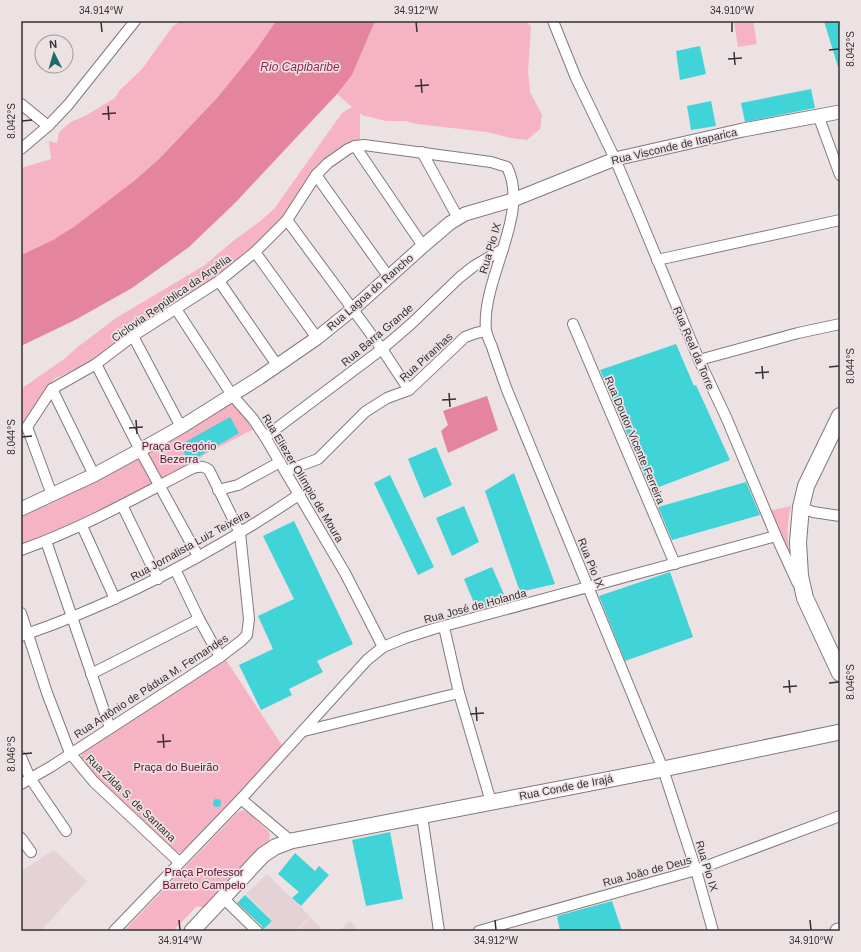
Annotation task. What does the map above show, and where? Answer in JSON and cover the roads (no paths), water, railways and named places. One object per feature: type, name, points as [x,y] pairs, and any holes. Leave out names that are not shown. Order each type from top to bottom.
[{"type":"main road","points":[[805,598],[800,576],[798,555],[801,507],[806,486],[840,416]]},
{"type":"main road","name":"Rua Real da Torre","points":[[805,598],[840,673]]},
{"type":"main road","name":"Rua Conde de Irajá","points":[[192,931],[263,856],[275,847],[291,841],[663,769],[840,732]]},
{"type":"street","points":[[21,149],[48,126],[96,71],[135,21]]},
{"type":"street","name":"Rua Real da Torre","points":[[553,21],[576,78],[615,159],[699,360],[726,418],[776,536],[805,598]]},
{"type":"street","points":[[21,104],[48,126]]},
{"type":"street","name":"Rua Visconde de Itaparica","points":[[513,200],[615,159],[743,130],[840,112]]},
{"type":"street","points":[[818,115],[840,174]]},
{"type":"street","points":[[423,246],[355,146],[364,145],[422,152],[458,218]]},
{"type":"street","name":"Ciclovia República da Argélia","points":[[52,495],[27,427],[52,389],[96,364],[133,336],[218,282],[255,252],[287,220],[316,175],[328,163],[338,155],[355,146]]},
{"type":"street","name":"Rua Pio IX","points":[[422,152],[491,162],[506,167],[509,172],[513,190],[510,225],[492,285],[486,330],[507,390],[663,769],[696,870],[713,931]]},
{"type":"street","points":[[316,175],[388,276]]},
{"type":"street","name":"Rua Lagoa do Rancho","points":[[21,509],[94,475],[181,427],[317,338],[353,309],[423,246],[458,218],[513,200]]},
{"type":"street","points":[[287,220],[382,349],[409,390]]},
{"type":"street","points":[[657,260],[840,220]]},
{"type":"street","name":"Rua Barra Grande","points":[[265,438],[382,349],[411,324],[460,277],[474,266],[503,249]]},
{"type":"street","points":[[255,252],[317,338]]},
{"type":"street","points":[[218,282],[277,365]]},
{"type":"street","name":"Rua Eliezer Olímpio de Moura","points":[[176,309],[232,394],[253,419],[286,471],[345,573],[383,647]]},
{"type":"street","name":"Rua Doutor Vicente Ferreira","points":[[573,324],[674,564]]},
{"type":"street","points":[[699,360],[798,333],[840,324]]},
{"type":"street","name":"Rua Piranhas","points":[[286,471],[318,459],[365,412],[387,398],[409,390],[465,337],[486,330]]},
{"type":"street","points":[[133,336],[181,427]]},
{"type":"street","points":[[96,364],[159,486],[198,556]]},
{"type":"street","points":[[52,389],[94,475]]},
{"type":"street","points":[[218,490],[238,485],[280,462]]},
{"type":"street","points":[[21,550],[82,526],[193,468],[202,466],[209,470],[240,533]]},
{"type":"street","name":"Rua Jornalista Luiz Teixeira","points":[[24,634],[72,617],[158,579],[240,533],[300,494]]},
{"type":"street","points":[[122,505],[158,579]]},
{"type":"street","points":[[801,507],[813,512],[840,516]]},
{"type":"street","points":[[82,526],[115,599]]},
{"type":"street","name":"Rua Antônio de Pádua M. Fernandes","points":[[25,781],[52,766],[220,657],[242,641],[247,635],[249,620],[240,533]]},
{"type":"street","name":"Rua José de Holanda","points":[[114,931],[241,799],[367,660],[383,647],[405,638],[776,536]]},
{"type":"street","points":[[46,541],[110,728]]},
{"type":"street","points":[[175,569],[199,619],[220,657]]},
{"type":"street","name":"Rua Zilda S. de Santana","points":[[21,613],[24,634],[70,753],[94,782],[179,862]]},
{"type":"street","points":[[91,674],[199,619]]},
{"type":"street","points":[[444,627],[459,693],[491,802]]},
{"type":"street","points":[[304,731],[459,693]]},
{"type":"street","points":[[21,757],[25,781],[66,831]]},
{"type":"street","points":[[241,799],[291,841]]},
{"type":"street","points":[[422,816],[439,931]]},
{"type":"street","name":"Rua João de Deus","points":[[479,931],[696,870],[840,816]]},
{"type":"street","points":[[21,838],[31,852]]},
{"type":"street","points":[[223,898],[257,931]]},
{"type":"water","name":"Rio Capibaribe","points":[[276,21],[375,21],[352,75],[337,94],[236,202],[189,247],[132,288],[75,320],[21,346],[21,255],[53,240],[75,226],[134,181],[159,159],[217,98],[256,50]]},
{"type":"water","points":[[487,396],[498,430],[448,453],[441,431],[448,425],[443,411]]},
{"type":"park label","name":"Praça Gregório Bezerra","points":[[179,452]]},
{"type":"park label","name":"Praça do Bueirão","points":[[176,767]]},
{"type":"park label","name":"Praça Professor Barreto Campelo","points":[[204,878]]}]
